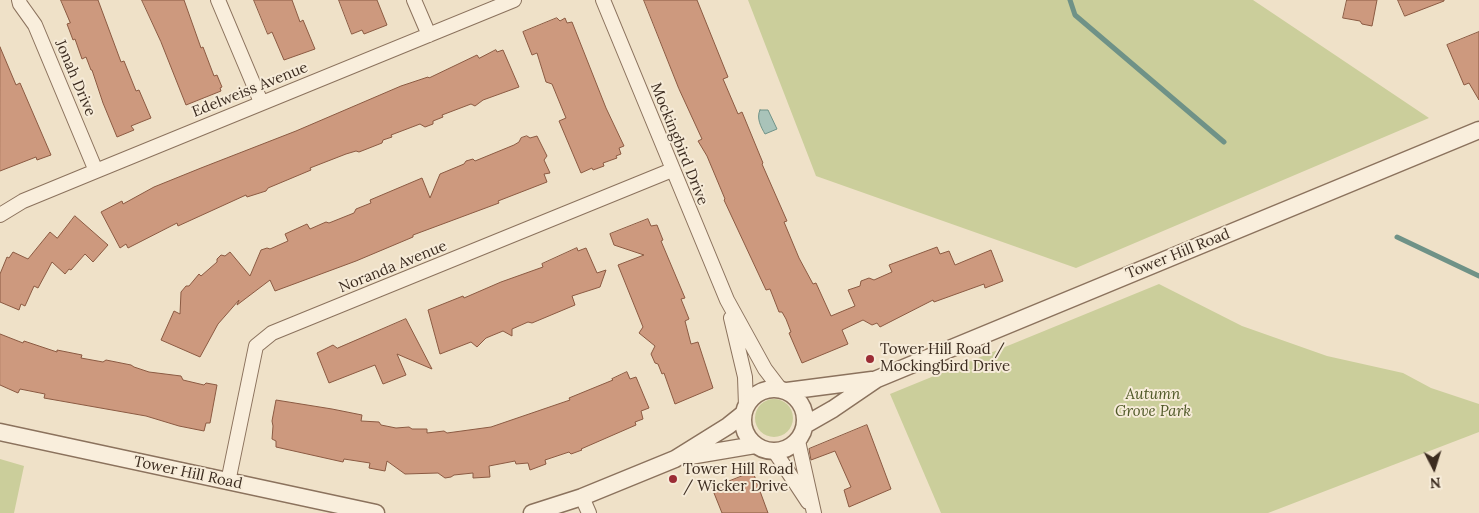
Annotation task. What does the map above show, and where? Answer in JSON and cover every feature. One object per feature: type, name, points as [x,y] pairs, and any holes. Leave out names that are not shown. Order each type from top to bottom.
[{"type":"street","name":"Jonah Drive","points":[[19,0],[35,25],[96,170]]},
{"type":"street","points":[[218,0],[261,102]]},
{"type":"street","points":[[414,0],[429,35]]},
{"type":"street","name":"Edelweiss Avenue","points":[[0,215],[23,202],[96,170],[514,0]]},
{"type":"street","name":"Mockingbird Drive","points":[[603,0],[727,300],[765,369],[784,390]]},
{"type":"street","name":"Tower Hill Road","points":[[806,425],[876,379],[1479,130]]},
{"type":"street","name":"Noranda Avenue","points":[[228,482],[256,346],[272,333],[672,170]]},
{"type":"street","name":"Mockingbird Drive","points":[[727,300],[745,377],[745,410]]},
{"type":"street","name":"Tower Hill Road","points":[[784,390],[876,379]]},
{"type":"street","points":[[532,513],[582,496],[675,458],[728,426],[745,410],[752,398],[760,392],[770,389],[784,390],[795,397],[802,405],[806,425],[798,441],[791,447],[775,452],[768,451],[755,445],[746,434],[744,428],[745,410]]},
{"type":"street","name":"Tower Hill Road","points":[[0,432],[376,513]]},
{"type":"street","points":[[798,441],[813,511]]},
{"type":"street","points":[[675,458],[755,445]]},
{"type":"street","points":[[775,452],[813,511]]},
{"type":"street","points":[[582,496],[588,513]]},
{"type":"green space","points":[[748,0],[1253,0],[1429,118],[1076,268],[816,176]]},
{"type":"green space","name":"Autumn Grove Park","points":[[1159,284],[1242,326],[1327,356],[1403,373],[1431,388],[1479,404],[1479,432],[1268,513],[941,513],[890,394]]},
{"type":"green space","points":[[774,399],[787,405],[793,418],[787,431],[774,437],[761,431],[755,418],[761,405]]},
{"type":"green space","points":[[0,459],[24,466],[14,513],[0,513]]},
{"type":"shaded area","points":[[760,110],[768,110],[777,129],[765,134],[759,119]]},
{"type":"building","points":[[61,0],[98,0],[121,62],[124,61],[136,91],[139,90],[151,118],[131,126],[134,130],[117,137],[92,70],[86,57],[82,59],[75,39],[73,40],[67,24],[70,23]]},
{"type":"building","points":[[142,0],[184,0],[201,48],[203,47],[214,76],[217,75],[222,87],[220,88],[221,91],[186,105]]},
{"type":"building","points":[[254,0],[292,0],[300,22],[303,20],[315,49],[284,60],[272,32],[268,34]]},
{"type":"building","points":[[339,0],[377,0],[387,25],[364,34],[362,30],[352,34]]},
{"type":"building","points":[[644,0],[697,0],[728,77],[723,79],[738,114],[742,112],[787,221],[784,222],[799,258],[813,284],[816,283],[831,316],[855,306],[848,290],[860,286],[861,281],[869,278],[874,280],[892,272],[889,265],[937,247],[940,254],[949,251],[955,265],[991,250],[1003,281],[985,288],[984,284],[934,302],[933,300],[880,327],[877,323],[872,325],[863,320],[842,330],[848,344],[802,363],[789,333],[791,332],[786,319],[782,312],[779,312],[770,289],[766,290],[724,200],[707,156],[698,141],[702,139],[679,89]]},
{"type":"building","points":[[1347,0],[1377,0],[1372,26],[1362,24],[1360,21],[1343,18]]},
{"type":"building","points":[[1398,0],[1444,0],[1444,1],[1405,16]]},
{"type":"building","points":[[557,18],[560,21],[565,18],[567,23],[572,22],[606,108],[624,146],[619,148],[621,154],[616,156],[617,158],[603,163],[604,166],[593,170],[592,168],[581,173],[559,121],[566,118],[552,84],[546,82],[537,53],[532,55],[523,32]]},
{"type":"building","points":[[1479,32],[1479,100],[1469,83],[1464,85],[1447,45]]},
{"type":"building","points":[[0,47],[16,85],[20,83],[51,155],[37,160],[36,157],[0,171]]},
{"type":"building","points":[[496,50],[497,52],[503,50],[519,87],[483,100],[475,106],[471,104],[442,115],[443,117],[433,121],[433,124],[425,127],[420,124],[391,135],[392,137],[383,140],[382,143],[310,168],[311,170],[268,188],[266,191],[247,197],[246,195],[178,226],[177,223],[128,248],[126,244],[120,248],[101,212],[122,201],[123,204],[154,187],[296,131],[401,86],[429,78],[477,55],[479,58]]},
{"type":"building","points":[[527,136],[530,138],[537,136],[547,156],[544,160],[550,173],[544,174],[547,182],[498,201],[499,203],[413,235],[413,237],[356,261],[275,291],[270,280],[237,305],[239,300],[218,324],[200,357],[161,340],[174,311],[180,314],[181,292],[199,274],[201,276],[217,262],[221,255],[225,256],[230,252],[250,276],[261,250],[270,249],[288,241],[285,234],[307,224],[310,229],[354,213],[356,209],[371,203],[370,200],[422,178],[430,198],[440,174],[464,164],[466,161],[473,159],[475,161],[514,145],[521,138]]},
{"type":"building","points":[[75,216],[108,245],[93,262],[85,254],[65,274],[52,262],[38,288],[34,286],[25,306],[21,304],[19,310],[0,302],[0,274],[7,257],[9,258],[13,252],[28,259],[50,232],[57,238]]},
{"type":"building","points":[[648,219],[651,226],[657,225],[663,240],[661,241],[685,298],[681,299],[689,319],[685,321],[691,344],[698,342],[713,388],[675,404],[664,373],[662,374],[651,354],[655,346],[639,333],[643,327],[618,265],[644,255],[614,245],[610,234]]},
{"type":"building","points":[[577,248],[578,251],[586,248],[597,273],[606,270],[600,287],[572,296],[575,305],[532,323],[528,322],[512,329],[512,336],[503,331],[486,338],[477,347],[471,342],[440,354],[428,310],[543,267],[542,264]]},
{"type":"building","points":[[406,319],[432,369],[397,354],[406,375],[383,384],[375,365],[329,383],[317,353],[333,345],[337,348]]},
{"type":"building","points":[[0,334],[23,343],[24,341],[57,352],[57,350],[82,355],[81,358],[103,362],[106,360],[131,365],[149,372],[181,376],[183,380],[204,385],[206,383],[217,385],[210,423],[206,423],[204,431],[146,416],[44,398],[45,394],[20,389],[18,393],[0,385]]},
{"type":"building","points":[[627,372],[630,379],[636,377],[649,408],[641,411],[643,419],[635,422],[636,425],[582,450],[545,460],[546,464],[530,470],[528,463],[516,464],[515,461],[489,466],[490,477],[473,478],[473,473],[445,478],[438,473],[405,474],[387,461],[385,471],[369,468],[370,463],[344,459],[343,462],[276,447],[276,441],[272,439],[272,421],[276,400],[362,415],[361,421],[379,422],[381,425],[396,428],[409,427],[412,429],[427,429],[427,433],[444,431],[447,433],[491,427],[570,400],[569,398],[613,380]]},
{"type":"building","points":[[867,425],[891,489],[849,507],[844,490],[851,487],[835,451],[811,460],[809,449]]},
{"type":"building","points":[[753,472],[768,513],[722,513],[712,488]]},
{"type":"waterway","points":[[1070,0],[1075,15],[1224,142]]},
{"type":"waterway","points":[[1397,237],[1479,276]]},
{"type":"place","name":"Tower Hill Road / Mockingbird Drive","points":[[870,359]]},
{"type":"place","name":"Tower Hill Road / Wicker Drive","points":[[673,479]]}]
